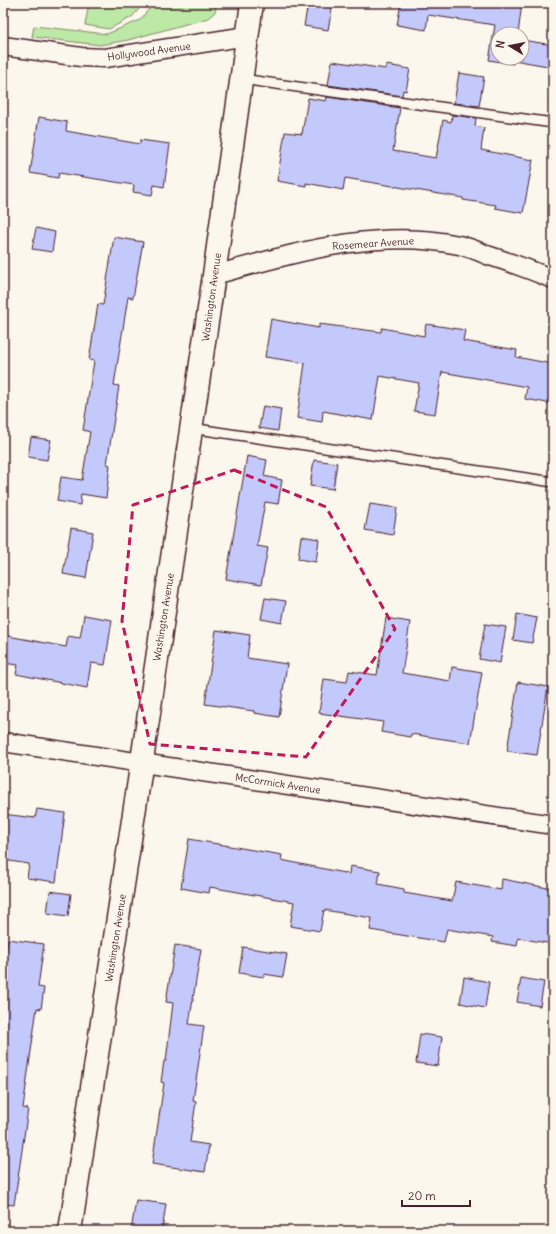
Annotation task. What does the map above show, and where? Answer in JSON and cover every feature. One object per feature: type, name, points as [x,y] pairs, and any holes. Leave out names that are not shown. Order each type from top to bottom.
[{"type":"street","name":"Washington Avenue","points":[[70,1231],[214,275],[252,3]]},
{"type":"street","name":"Hollywood Avenue","points":[[3,46],[81,57],[105,58],[247,36]]},
{"type":"street","name":"Rosemear Avenue","points":[[214,275],[316,248],[356,242],[421,240],[460,245],[553,279]]},
{"type":"street","name":"McCormick Avenue","points":[[3,742],[553,824]]},
{"type":"lane","points":[[242,79],[553,123]]},
{"type":"lane","points":[[191,428],[553,482]]},
{"type":"highlighted area","points":[[234,470],[326,507],[395,629],[306,757],[150,744],[122,621],[133,505]]},
{"type":"green space","points":[[89,3],[144,3],[132,17],[109,29],[85,25]]},
{"type":"green space","points":[[154,3],[217,3],[215,12],[208,18],[128,40],[100,45],[32,37],[34,26],[107,34],[140,20]]},
{"type":"building","points":[[308,3],[333,3],[328,30],[304,26]]},
{"type":"building","points":[[401,3],[522,3],[519,26],[495,26],[428,15],[426,30],[397,25]]},
{"type":"building","points":[[530,41],[553,45],[553,67],[530,63]]},
{"type":"building","points":[[332,61],[386,69],[386,65],[410,69],[406,91],[403,90],[402,96],[328,85]]},
{"type":"building","points":[[459,73],[484,77],[479,106],[454,103]]},
{"type":"building","points":[[327,97],[400,108],[393,151],[436,158],[443,120],[451,122],[452,115],[476,118],[475,126],[484,128],[481,150],[533,160],[523,213],[495,208],[496,205],[463,200],[463,198],[345,178],[343,190],[306,183],[306,186],[277,181],[285,132],[302,134],[308,98],[326,101]]},
{"type":"building","points":[[39,117],[67,122],[66,131],[140,144],[140,140],[170,144],[164,187],[154,185],[152,195],[133,192],[134,185],[59,173],[58,178],[30,173]]},
{"type":"building","points":[[36,228],[55,232],[52,252],[32,249]]},
{"type":"building","points":[[114,237],[143,242],[133,298],[128,297],[114,385],[119,386],[107,464],[110,465],[106,498],[81,494],[80,505],[57,501],[61,477],[82,480],[90,432],[83,430],[94,361],[89,360],[98,304],[103,305]]},
{"type":"building","points":[[271,319],[319,328],[319,324],[381,332],[382,328],[424,336],[426,324],[465,330],[463,341],[517,350],[516,357],[553,364],[553,404],[525,399],[527,387],[442,372],[435,414],[414,411],[419,383],[380,376],[373,420],[323,411],[322,422],[297,418],[305,363],[265,357]]},
{"type":"building","points":[[263,406],[281,409],[278,431],[259,428]]},
{"type":"building","points":[[31,437],[51,440],[47,460],[28,457]]},
{"type":"building","points":[[247,456],[267,460],[264,476],[282,480],[278,504],[265,502],[257,546],[268,548],[261,585],[226,579]]},
{"type":"building","points":[[314,460],[337,463],[333,489],[310,486]]},
{"type":"building","points":[[370,504],[397,508],[393,535],[365,530]]},
{"type":"building","points":[[71,528],[93,532],[86,578],[63,574]]},
{"type":"building","points":[[301,536],[319,539],[316,562],[298,559]]},
{"type":"building","points":[[265,598],[286,601],[282,623],[261,619]]},
{"type":"building","points":[[517,614],[537,618],[532,643],[513,640]]},
{"type":"building","points":[[84,615],[112,620],[105,665],[91,663],[87,688],[16,674],[18,665],[3,663],[3,635],[66,647],[68,636],[80,638]]},
{"type":"building","points":[[386,618],[410,622],[402,673],[450,681],[452,667],[482,672],[470,743],[411,734],[410,737],[381,732],[383,722],[319,713],[324,679],[347,682],[349,671],[377,675]]},
{"type":"building","points":[[485,624],[506,627],[500,663],[479,659]]},
{"type":"building","points":[[216,630],[250,635],[247,658],[287,664],[279,717],[254,713],[254,711],[205,704]]},
{"type":"building","points":[[518,682],[548,687],[537,755],[507,751]]},
{"type":"building","points":[[37,809],[65,813],[56,882],[27,878],[29,864],[3,860],[3,814],[35,818]]},
{"type":"building","points":[[189,839],[282,855],[281,860],[349,874],[350,866],[380,871],[378,884],[404,889],[404,893],[452,901],[456,882],[501,890],[502,879],[553,889],[553,944],[518,938],[517,946],[492,942],[493,937],[447,929],[444,942],[370,930],[372,918],[324,910],[320,931],[290,926],[294,902],[210,887],[209,893],[181,888]]},
{"type":"building","points":[[50,891],[71,894],[68,916],[47,913]]},
{"type":"building","points":[[8,939],[44,944],[38,987],[44,988],[41,1009],[37,1008],[23,1108],[28,1109],[14,1205],[3,1204],[3,972]]},
{"type":"building","points":[[175,945],[201,949],[189,1024],[204,1026],[193,1101],[196,1102],[190,1142],[209,1145],[205,1172],[152,1164],[164,1083],[161,1082],[164,1061],[166,1061],[173,1003],[166,1002]]},
{"type":"building","points":[[243,947],[287,954],[283,977],[264,974],[264,977],[239,973]]},
{"type":"building","points":[[464,977],[489,982],[485,1008],[460,1003]]},
{"type":"building","points":[[521,978],[544,982],[540,1006],[517,1002]]},
{"type":"building","points":[[420,1034],[442,1037],[438,1066],[416,1063]]},
{"type":"building","points":[[136,1200],[166,1204],[162,1231],[131,1231]]}]
